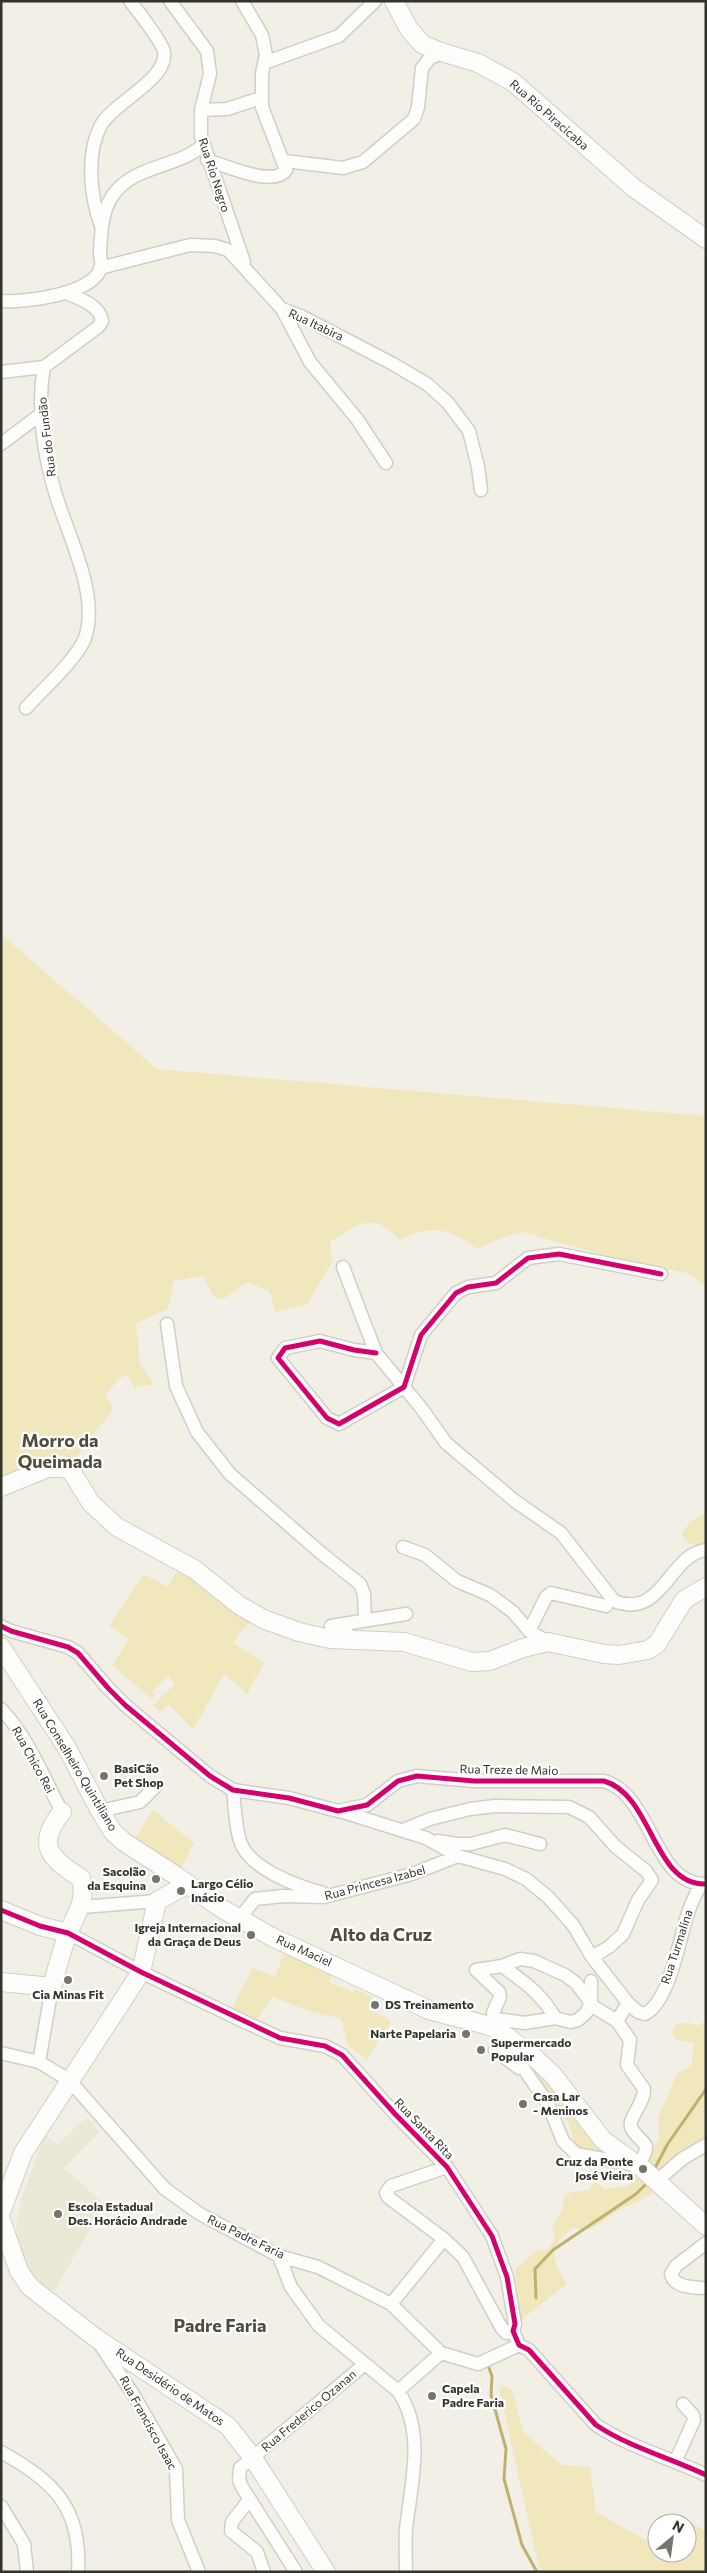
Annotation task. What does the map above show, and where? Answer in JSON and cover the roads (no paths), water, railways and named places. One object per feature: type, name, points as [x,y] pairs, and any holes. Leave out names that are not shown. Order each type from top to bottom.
[{"type":"street","points":[[1,300],[19,302],[66,293],[94,278],[100,268],[100,226],[94,196],[94,143],[108,116],[119,104],[150,81],[163,62],[164,53],[158,40],[130,1]]},
{"type":"street","name":"Rua Rio Negro","points":[[170,1],[207,51],[210,74],[201,110],[200,131],[207,160],[246,270]]},
{"type":"street","points":[[207,160],[257,176],[272,178],[282,175],[285,166],[262,107],[261,98],[266,55],[262,35],[242,1]]},
{"type":"street","points":[[264,63],[339,36],[374,1]]},
{"type":"street","name":"Rua Rio Piracicaba","points":[[394,1],[417,40],[429,48],[490,68],[513,82],[634,188],[705,239]]},
{"type":"street","points":[[285,166],[343,168],[363,162],[414,119],[418,107],[422,68],[430,58],[444,52]]},
{"type":"street","points":[[201,110],[227,109],[261,98]]},
{"type":"street","points":[[100,226],[116,191],[128,181],[185,157],[204,145]]},
{"type":"street","name":"Rua Itabira","points":[[100,268],[173,248],[203,245],[228,250],[282,309],[301,316],[393,364],[427,384],[448,403],[469,431],[477,461],[481,490]]},
{"type":"street","points":[[1,372],[44,367],[98,327],[102,321],[100,313],[95,308],[66,293]]},
{"type":"street","points":[[282,309],[310,362],[357,419],[386,464]]},
{"type":"street","name":"Rua do Fundão","points":[[26,708],[77,652],[84,640],[89,624],[88,600],[82,572],[48,467],[41,414],[44,367]]},
{"type":"street","points":[[1,444],[41,414]]},
{"type":"street","points":[[376,1353],[354,1350],[320,1341],[284,1348],[278,1358],[321,1411],[335,1424],[353,1418],[404,1387],[421,1335],[453,1296],[468,1287],[499,1281],[528,1258],[560,1254],[661,1274]]},
{"type":"street","points":[[343,1267],[376,1353],[446,1443],[566,1538],[614,1601],[630,1603],[648,1600],[692,1556],[706,1550]]},
{"type":"street","points":[[167,1324],[176,1386],[197,1432],[230,1474],[321,1553],[360,1584],[364,1594],[365,1620]]},
{"type":"street","points":[[1,1487],[48,1468],[64,1468],[71,1471],[91,1502],[117,1527],[194,1569],[250,1612],[282,1626],[330,1640],[392,1641]]},
{"type":"street","points":[[403,1547],[425,1555],[457,1581],[480,1589],[504,1604],[514,1612],[529,1631],[548,1642],[604,1654],[620,1655],[648,1650],[657,1644],[684,1600],[706,1587]]},
{"type":"street","points":[[529,1631],[546,1597],[551,1593],[606,1606]]},
{"type":"street","points":[[406,1614],[334,1625],[330,1628],[339,1632],[417,1645],[472,1662],[482,1662],[523,1648],[548,1642]]},
{"type":"street","name":"Rua Treze de Maio","points":[[1,1626],[11,1631],[68,1647],[78,1653],[108,1688],[125,1704],[210,1776],[233,1790],[289,1798],[338,1811],[367,1804],[398,1781],[417,1776],[474,1781],[604,1781],[614,1784],[628,1795],[665,1859],[676,1872],[689,1881],[703,1884]]},
{"type":"street","name":"Rua Conselheiro Quintiliano","points":[[1,1647],[67,1748],[100,1812],[113,1832],[124,1842],[188,1884]]},
{"type":"street","name":"Rua Chico Rei","points":[[1,1709],[18,1731],[62,1812]]},
{"type":"street","points":[[100,1812],[140,1802],[155,1786]]},
{"type":"street","points":[[233,1790],[240,1840],[248,1855],[266,1869],[299,1887],[329,1895]]},
{"type":"street","points":[[403,1830],[452,1812],[478,1808],[558,1806],[583,1812],[616,1847],[646,1871],[652,1880],[638,1900],[622,1934],[609,1947],[592,1957]]},
{"type":"street","points":[[338,1811],[426,1838],[457,1844],[471,1844],[505,1834],[540,1844]]},
{"type":"street","points":[[39,2062],[52,1987],[68,1933],[82,1907],[84,1889],[81,1878],[64,1867],[48,1850],[48,1838],[53,1823],[62,1812]]},
{"type":"street","points":[[426,1838],[458,1856],[504,1869],[526,1879],[559,1908],[573,1925],[592,1957],[628,2003],[617,2021]]},
{"type":"street","name":"Rua Princesa Izabel","points":[[240,1918],[255,1898],[283,1896],[317,1898],[405,1876],[458,1856]]},
{"type":"street","points":[[82,1907],[157,1901],[188,1884]]},
{"type":"street","name":"Rua Maciel","points":[[188,1884],[272,1937],[416,2004],[441,2014],[496,2025],[553,2075],[603,2140],[647,2173],[706,2226]]},
{"type":"street","name":"Rua Turmalina","points":[[628,2003],[638,2012],[645,2014],[659,1999],[678,1950],[690,1905],[703,1884]]},
{"type":"street","name":"Rua Desidério de Matos","points":[[157,1901],[140,1972],[68,2080],[23,2153],[2,2220],[19,2271],[30,2287],[96,2338],[228,2426],[253,2458],[326,2572]]},
{"type":"street","points":[[1,1910],[40,1926],[68,1933]]},
{"type":"street","name":"Rua Santa Rita","points":[[68,1933],[140,1972],[280,2038],[325,2046],[342,2055],[396,2115],[447,2167],[492,2236],[507,2277],[515,2324],[513,2331],[519,2344],[529,2350],[596,2425],[608,2433],[676,2460],[706,2475]]},
{"type":"street","points":[[647,2173],[646,2146],[631,2128],[630,2123],[642,2103],[644,2089],[627,2066],[630,2040],[617,2021],[599,2010],[576,1983],[546,1966],[520,1959],[502,1966],[476,1970],[498,1992],[500,1997],[493,2013],[504,2044],[517,2057],[548,2104],[563,2142],[576,2154],[647,2173],[682,2159],[706,2145]]},
{"type":"street","points":[[502,1966],[537,1992],[549,2006],[555,2018]]},
{"type":"street","points":[[496,2025],[526,2023],[555,2018],[571,2022],[578,2020],[586,2013],[591,2002],[591,1981]]},
{"type":"street","points":[[1,1982],[52,1987]]},
{"type":"street","points":[[495,2050],[526,2073]]},
{"type":"street","name":"Rua Padre Faria","points":[[1,2053],[39,2062],[68,2080],[164,2190],[200,2214],[279,2256],[299,2260],[333,2274],[391,2304],[441,2353],[478,2364],[519,2344]]},
{"type":"street","points":[[447,2167],[391,2186],[386,2193],[388,2197],[463,2257],[500,2327],[506,2333],[513,2331]]},
{"type":"street","points":[[391,2304],[444,2240]]},
{"type":"street","points":[[702,2288],[682,2286],[673,2280],[670,2274],[676,2266],[706,2242]]},
{"type":"street","points":[[279,2256],[291,2287],[320,2326],[398,2391],[407,2404],[414,2433],[414,2478],[406,2531],[406,2572]]},
{"type":"street","name":"Rua Francisco Isaac","points":[[96,2338],[133,2394],[176,2469],[178,2520],[200,2572]]},
{"type":"street","points":[[398,2391],[441,2353]]},
{"type":"street","name":"Rua Frederico Ozanan","points":[[249,2500],[242,2487],[239,2475],[240,2468],[365,2364]]},
{"type":"street","points":[[676,2460],[694,2420],[693,2415],[683,2404]]},
{"type":"street","points":[[1,2452],[38,2474],[61,2496],[77,2542],[78,2572]]},
{"type":"street","points":[[264,2572],[257,2552],[231,2531],[232,2522],[249,2500],[296,2572]]},
{"type":"street","points":[[1,2506],[24,2544],[27,2572]]},
{"type":"street","points":[[193,2572],[194,2556]]},
{"type":"waterway","points":[[654,2170],[667,2145],[706,2089]]},
{"type":"waterway","points":[[536,2298],[535,2269],[553,2250],[636,2194],[648,2182]]},
{"type":"waterway","points":[[487,2363],[492,2376],[491,2395],[506,2449],[504,2479],[522,2545],[537,2572]]},
{"type":"place","name":"BasiCão Pet Shop","points":[[104,1776]]},
{"type":"place","name":"Sacolão da Esquina","points":[[156,1879]]},
{"type":"place","name":"Largo Célio Inácio","points":[[181,1891]]},
{"type":"place","name":"Igreja Internacional da Graça de Deus","points":[[251,1935]]},
{"type":"place","name":"Cia Minas Fit","points":[[68,1980]]},
{"type":"place","name":"DS Treinamento","points":[[375,2005]]},
{"type":"place","name":"Narte Papelaria","points":[[466,2034]]},
{"type":"place","name":"Supermercado Popular","points":[[481,2050]]},
{"type":"place","name":"Casa Lar - Meninos","points":[[523,2104]]},
{"type":"place","name":"Cruz da Ponte José Vieira","points":[[643,2169]]},
{"type":"place","name":"Escola Estadual Des. Horácio Andrade","points":[[58,2214]]},
{"type":"place","name":"Capela Padre Faria","points":[[432,2396]]},
{"type":"district","name":"Morro da Queimada","points":[[60,1451]]},
{"type":"district","name":"Alto da Cruz","points":[[381,1935]]},
{"type":"district","name":"Padre Faria","points":[[220,2326]]}]
